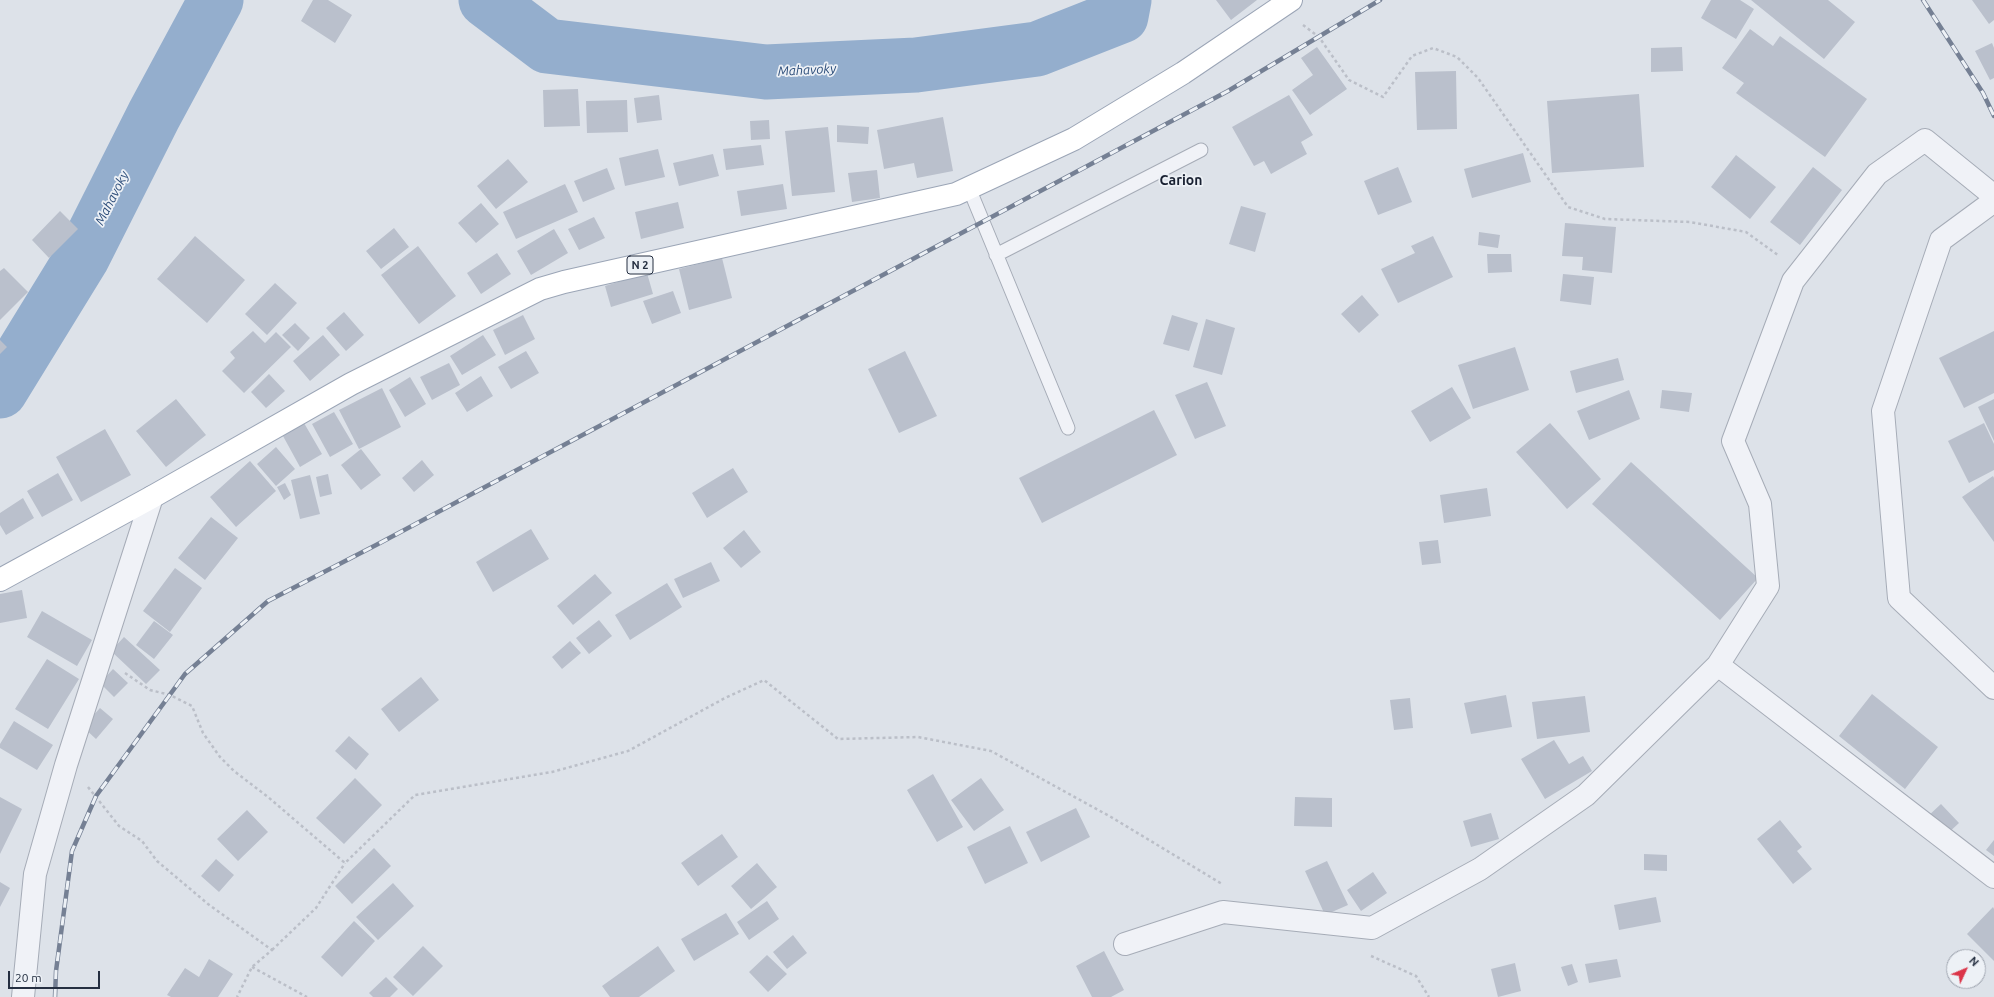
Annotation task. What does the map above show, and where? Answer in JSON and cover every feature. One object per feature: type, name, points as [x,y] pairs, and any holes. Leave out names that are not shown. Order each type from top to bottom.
[{"type":"main road","name":"N 2","points":[[2,579],[152,497],[351,384],[540,289],[564,282],[956,194],[1074,139],[1183,72],[1286,4]]},
{"type":"street","points":[[1125,944],[1223,912],[1372,928],[1480,869],[1586,795],[1718,665],[1768,586],[1760,504],[1733,441],[1793,281],[1877,174],[1925,140],[1994,196]]},
{"type":"street","points":[[1994,200],[1941,240],[1883,411],[1899,598],[1994,688]]},
{"type":"street","points":[[23,997],[35,874],[66,765],[152,497]]},
{"type":"street","points":[[1718,665],[1994,877]]},
{"type":"lane","points":[[996,255],[1201,150]]},
{"type":"lane","points":[[969,188],[1068,428]]},
{"type":"path","points":[[1286,4],[1319,37],[1349,80],[1383,97],[1412,56],[1433,48],[1457,57],[1478,78],[1568,207],[1604,219],[1690,222],[1746,232],[1802,271]]},
{"type":"path","points":[[100,661],[113,662],[150,690],[170,695],[192,706],[203,733],[220,757],[234,771],[268,797],[345,863]]},
{"type":"path","points":[[237,997],[252,967],[316,908],[345,863],[415,795],[552,772],[628,750],[724,698],[764,680],[838,739],[918,737],[991,751],[1111,817],[1226,886]]},
{"type":"path","points":[[66,765],[96,796],[119,826],[142,841],[157,861],[208,904],[272,950]]},
{"type":"path","points":[[1367,955],[1416,976],[1429,997]]},
{"type":"path","points":[[252,967],[307,997]]},
{"type":"building","points":[[313,0],[328,0],[352,15],[335,43],[301,21]]},
{"type":"building","points":[[1216,0],[1257,0],[1231,20]]},
{"type":"building","points":[[1711,0],[1740,0],[1754,9],[1736,39],[1701,18]]},
{"type":"building","points":[[1751,0],[1828,0],[1855,22],[1824,59]]},
{"type":"building","points":[[1972,0],[1994,0],[1994,20],[1989,24]]},
{"type":"building","points":[[1750,29],[1773,46],[1780,36],[1867,99],[1825,157],[1736,93],[1744,83],[1722,68]]},
{"type":"building","points":[[1992,43],[1994,48],[1994,78],[1990,80],[1975,51]]},
{"type":"building","points":[[1317,47],[1347,89],[1310,115],[1292,90],[1313,75],[1301,58]]},
{"type":"building","points":[[1682,47],[1683,71],[1651,72],[1651,48]]},
{"type":"building","points":[[1456,71],[1457,129],[1417,130],[1415,72]]},
{"type":"building","points":[[578,89],[580,126],[544,127],[543,90]]},
{"type":"building","points":[[1639,94],[1644,167],[1552,173],[1547,101]]},
{"type":"building","points":[[659,95],[662,120],[637,123],[634,98]]},
{"type":"building","points":[[1289,95],[1313,135],[1301,142],[1307,154],[1271,174],[1264,161],[1254,166],[1232,127]]},
{"type":"building","points":[[627,100],[628,132],[587,133],[586,101]]},
{"type":"building","points":[[943,117],[953,171],[917,178],[914,163],[884,169],[877,130]]},
{"type":"building","points":[[769,120],[770,139],[751,140],[750,121]]},
{"type":"building","points":[[837,125],[869,127],[868,144],[837,142]]},
{"type":"building","points":[[828,127],[835,192],[792,196],[785,131]]},
{"type":"building","points":[[761,145],[764,165],[726,170],[723,149]]},
{"type":"building","points":[[658,149],[665,177],[625,186],[619,158]]},
{"type":"building","points":[[1523,153],[1531,182],[1472,198],[1464,169]]},
{"type":"building","points":[[713,154],[719,176],[679,186],[673,163]]},
{"type":"building","points":[[1736,155],[1776,187],[1750,219],[1711,187]]},
{"type":"building","points":[[508,159],[528,182],[496,209],[477,186]]},
{"type":"building","points":[[1398,167],[1412,202],[1378,215],[1364,181]]},
{"type":"building","points":[[1813,167],[1842,190],[1800,245],[1770,222]]},
{"type":"building","points":[[607,168],[615,189],[583,202],[574,181]]},
{"type":"building","points":[[877,170],[880,198],[852,202],[848,173]]},
{"type":"building","points":[[565,184],[578,212],[516,239],[503,212]]},
{"type":"building","points":[[783,184],[787,209],[741,216],[737,191]]},
{"type":"building","points":[[678,202],[684,228],[641,239],[635,212]]},
{"type":"building","points":[[481,203],[499,224],[476,243],[458,223]]},
{"type":"building","points":[[1241,206],[1266,213],[1255,252],[1229,244]]},
{"type":"building","points":[[60,211],[78,229],[49,258],[32,240]]},
{"type":"building","points":[[594,217],[605,238],[579,250],[568,229]]},
{"type":"building","points":[[1565,223],[1616,227],[1612,273],[1582,270],[1583,257],[1562,256]]},
{"type":"building","points":[[394,228],[409,247],[381,269],[366,251]]},
{"type":"building","points":[[554,229],[568,253],[531,275],[517,251]]},
{"type":"building","points":[[1479,232],[1500,235],[1498,248],[1478,245]]},
{"type":"building","points":[[195,236],[245,280],[207,323],[157,279]]},
{"type":"building","points":[[1433,236],[1453,277],[1398,303],[1381,269],[1415,253],[1411,246]]},
{"type":"building","points":[[418,246],[456,296],[419,324],[381,275]]},
{"type":"building","points":[[497,253],[511,274],[481,294],[467,273]]},
{"type":"building","points":[[1487,254],[1511,254],[1512,272],[1488,273]]},
{"type":"building","points":[[722,258],[732,298],[689,310],[679,269]]},
{"type":"building","points":[[4,268],[28,292],[0,320],[0,271]]},
{"type":"building","points":[[647,273],[653,294],[611,307],[605,286]]},
{"type":"building","points":[[1563,274],[1594,277],[1591,305],[1560,301]]},
{"type":"building","points":[[275,283],[297,303],[267,335],[245,314]]},
{"type":"building","points":[[673,291],[681,313],[652,324],[643,301]]},
{"type":"building","points":[[1362,295],[1379,315],[1359,333],[1341,314]]},
{"type":"building","points":[[344,312],[364,335],[346,351],[326,328]]},
{"type":"building","points":[[523,315],[535,339],[505,355],[493,330]]},
{"type":"building","points":[[1172,315],[1198,323],[1189,351],[1163,344]]},
{"type":"building","points":[[1206,319],[1235,328],[1222,375],[1193,367]]},
{"type":"building","points":[[295,323],[310,338],[298,351],[282,335]]},
{"type":"building","points":[[253,331],[265,343],[276,332],[291,347],[244,393],[222,371],[235,358],[230,352]]},
{"type":"building","points":[[1994,331],[1994,393],[1964,408],[1939,358]]},
{"type":"building","points":[[323,335],[340,355],[310,381],[293,361]]},
{"type":"building","points":[[483,335],[496,355],[462,375],[450,356]]},
{"type":"building","points":[[0,340],[7,347],[0,354]]},
{"type":"building","points":[[1515,347],[1529,390],[1473,409],[1458,365]]},
{"type":"building","points":[[526,351],[539,373],[511,389],[498,367]]},
{"type":"building","points":[[905,351],[937,416],[899,433],[868,369]]},
{"type":"building","points":[[1618,358],[1624,380],[1576,393],[1570,371]]},
{"type":"building","points":[[449,363],[460,385],[432,400],[420,377]]},
{"type":"building","points":[[269,374],[285,391],[266,408],[251,392]]},
{"type":"building","points":[[481,376],[493,396],[467,412],[455,393]]},
{"type":"building","points":[[410,377],[426,404],[405,417],[389,390]]},
{"type":"building","points":[[1207,382],[1226,426],[1195,439],[1175,395]]},
{"type":"building","points":[[1452,387],[1471,418],[1430,442],[1411,411]]},
{"type":"building","points":[[382,388],[401,427],[359,449],[339,410]]},
{"type":"building","points":[[1629,390],[1640,419],[1589,440],[1577,411]]},
{"type":"building","points":[[1662,390],[1692,393],[1689,412],[1660,408]]},
{"type":"building","points":[[176,399],[206,435],[166,467],[136,431]]},
{"type":"building","points":[[1994,399],[1994,441],[1978,407]]},
{"type":"building","points":[[1154,410],[1177,455],[1042,523],[1019,478]]},
{"type":"building","points":[[334,412],[353,444],[330,457],[312,424]]},
{"type":"building","points":[[304,423],[322,454],[300,467],[283,436]]},
{"type":"building","points":[[1550,423],[1601,479],[1567,509],[1516,452]]},
{"type":"building","points":[[1984,423],[1994,444],[1994,470],[1969,483],[1948,441]]},
{"type":"building","points":[[105,429],[131,475],[81,502],[56,457]]},
{"type":"building","points":[[276,447],[295,469],[276,486],[257,464]]},
{"type":"building","points":[[361,449],[381,475],[361,490],[341,465]]},
{"type":"building","points":[[422,460],[434,475],[414,492],[402,478]]},
{"type":"building","points":[[250,461],[276,491],[236,527],[210,497]]},
{"type":"building","points":[[1631,462],[1758,578],[1720,620],[1592,504]]},
{"type":"building","points":[[733,468],[748,492],[707,518],[692,493]]},
{"type":"building","points":[[58,473],[73,500],[42,517],[27,491]]},
{"type":"building","points":[[328,474],[332,494],[320,497],[316,477]]},
{"type":"building","points":[[310,475],[320,514],[300,519],[291,480]]},
{"type":"building","points":[[1993,476],[1994,478],[1994,542],[1962,497]]},
{"type":"building","points":[[285,483],[291,495],[284,500],[277,487]]},
{"type":"building","points":[[1487,488],[1491,516],[1444,523],[1440,495]]},
{"type":"building","points":[[23,498],[34,518],[6,535],[0,525],[0,513]]},
{"type":"building","points":[[211,517],[238,538],[205,580],[178,558]]},
{"type":"building","points":[[531,529],[549,559],[493,592],[476,562]]},
{"type":"building","points":[[744,530],[761,552],[741,568],[723,548]]},
{"type":"building","points":[[1438,540],[1441,563],[1422,565],[1419,542]]},
{"type":"building","points":[[711,562],[720,581],[683,598],[674,579]]},
{"type":"building","points":[[175,568],[202,588],[170,632],[143,611]]},
{"type":"building","points":[[595,574],[612,593],[573,625],[557,606]]},
{"type":"building","points":[[667,583],[682,607],[630,640],[615,615]]},
{"type":"building","points":[[22,590],[27,618],[0,623],[0,594]]},
{"type":"building","points":[[42,611],[92,640],[77,666],[27,637]]},
{"type":"building","points":[[599,620],[612,636],[589,654],[576,638]]},
{"type":"building","points":[[154,621],[173,635],[154,659],[136,645]]},
{"type":"building","points":[[124,637],[160,670],[146,684],[111,651]]},
{"type":"building","points":[[570,641],[581,653],[562,669],[552,657]]},
{"type":"building","points":[[47,659],[79,679],[48,729],[15,709]]},
{"type":"building","points":[[113,669],[128,683],[114,697],[100,683]]},
{"type":"building","points":[[421,677],[439,700],[399,732],[381,709]]},
{"type":"building","points":[[1872,694],[1938,747],[1905,789],[1839,736]]},
{"type":"building","points":[[1506,695],[1512,727],[1471,734],[1464,703]]},
{"type":"building","points":[[1585,696],[1590,732],[1537,739],[1532,702]]},
{"type":"building","points":[[1410,698],[1413,728],[1394,730],[1390,700]]},
{"type":"building","points":[[100,708],[113,719],[96,739],[83,727]]},
{"type":"building","points":[[14,721],[53,745],[37,770],[0,748],[0,744]]},
{"type":"building","points":[[349,736],[369,754],[356,770],[335,751]]},
{"type":"building","points":[[1554,740],[1569,764],[1583,756],[1592,771],[1545,799],[1521,759]]},
{"type":"building","points":[[933,774],[963,827],[937,842],[907,790]]},
{"type":"building","points":[[355,778],[382,805],[344,844],[316,818]]},
{"type":"building","points":[[981,778],[1004,810],[974,831],[951,800]]},
{"type":"building","points":[[0,797],[22,809],[0,854]]},
{"type":"building","points":[[1295,797],[1332,798],[1332,827],[1294,826]]},
{"type":"building","points":[[1941,804],[1959,823],[1945,836],[1927,817]]},
{"type":"building","points":[[1076,808],[1090,837],[1041,862],[1026,832]]},
{"type":"building","points":[[247,810],[268,832],[238,861],[217,839]]},
{"type":"building","points":[[1491,813],[1499,839],[1471,847],[1463,821]]},
{"type":"building","points":[[1780,820],[1802,847],[1797,851],[1812,869],[1793,884],[1757,839]]},
{"type":"building","points":[[1010,826],[1028,863],[985,884],[967,847]]},
{"type":"building","points":[[722,834],[738,857],[698,886],[681,863]]},
{"type":"building","points":[[1994,840],[1994,856],[1986,850]]},
{"type":"building","points":[[374,848],[391,866],[352,904],[335,886]]},
{"type":"building","points":[[1644,854],[1667,855],[1667,871],[1644,870]]},
{"type":"building","points":[[216,859],[234,875],[219,892],[201,876]]},
{"type":"building","points":[[1327,861],[1348,905],[1325,915],[1305,871]]},
{"type":"building","points":[[757,863],[777,887],[751,909],[731,886]]},
{"type":"building","points":[[1373,872],[1387,893],[1361,911],[1347,890]]},
{"type":"building","points":[[0,882],[10,888],[0,907]]},
{"type":"building","points":[[393,883],[414,906],[378,940],[356,917]]},
{"type":"building","points":[[1656,897],[1661,922],[1619,930],[1614,905]]},
{"type":"building","points":[[767,901],[779,919],[749,940],[737,922]]},
{"type":"building","points":[[1993,907],[1994,961],[1986,953],[1986,949],[1982,949],[1967,934]]},
{"type":"building","points":[[726,913],[739,934],[694,961],[681,939]]},
{"type":"building","points":[[354,921],[375,941],[342,977],[321,957]]},
{"type":"building","points":[[793,935],[807,953],[787,969],[773,952]]},
{"type":"building","points":[[423,946],[443,966],[413,996],[393,977]]},
{"type":"building","points":[[658,946],[675,971],[639,997],[610,997],[602,986]]},
{"type":"building","points":[[1104,951],[1124,990],[1111,997],[1092,997],[1076,966]]},
{"type":"building","points":[[767,955],[787,974],[768,992],[749,972]]},
{"type":"building","points":[[209,959],[233,974],[218,997],[171,997],[167,995],[185,968],[199,977]]},
{"type":"building","points":[[1617,959],[1621,977],[1589,983],[1585,964]]},
{"type":"building","points":[[1515,963],[1521,991],[1498,997],[1491,969]]},
{"type":"building","points":[[1572,964],[1578,982],[1568,986],[1561,967]]},
{"type":"building","points":[[386,977],[398,989],[390,997],[373,997],[369,993]]},
{"type":"waterway","name":"Mahavoky","points":[[0,391],[83,256],[154,115],[216,0]]},
{"type":"waterway","name":"Mahavoky","points":[[486,0],[547,46],[766,72],[916,65],[1037,49],[1121,16],[1124,0]]},
{"type":"railway","points":[[55,997],[56,971],[72,851],[96,796],[185,674],[268,601],[378,544],[1228,91],[1380,0]]},
{"type":"railway","points":[[1923,0],[1983,93],[1994,116]]},
{"type":"district","name":"Carion","points":[[1181,180]]}]
